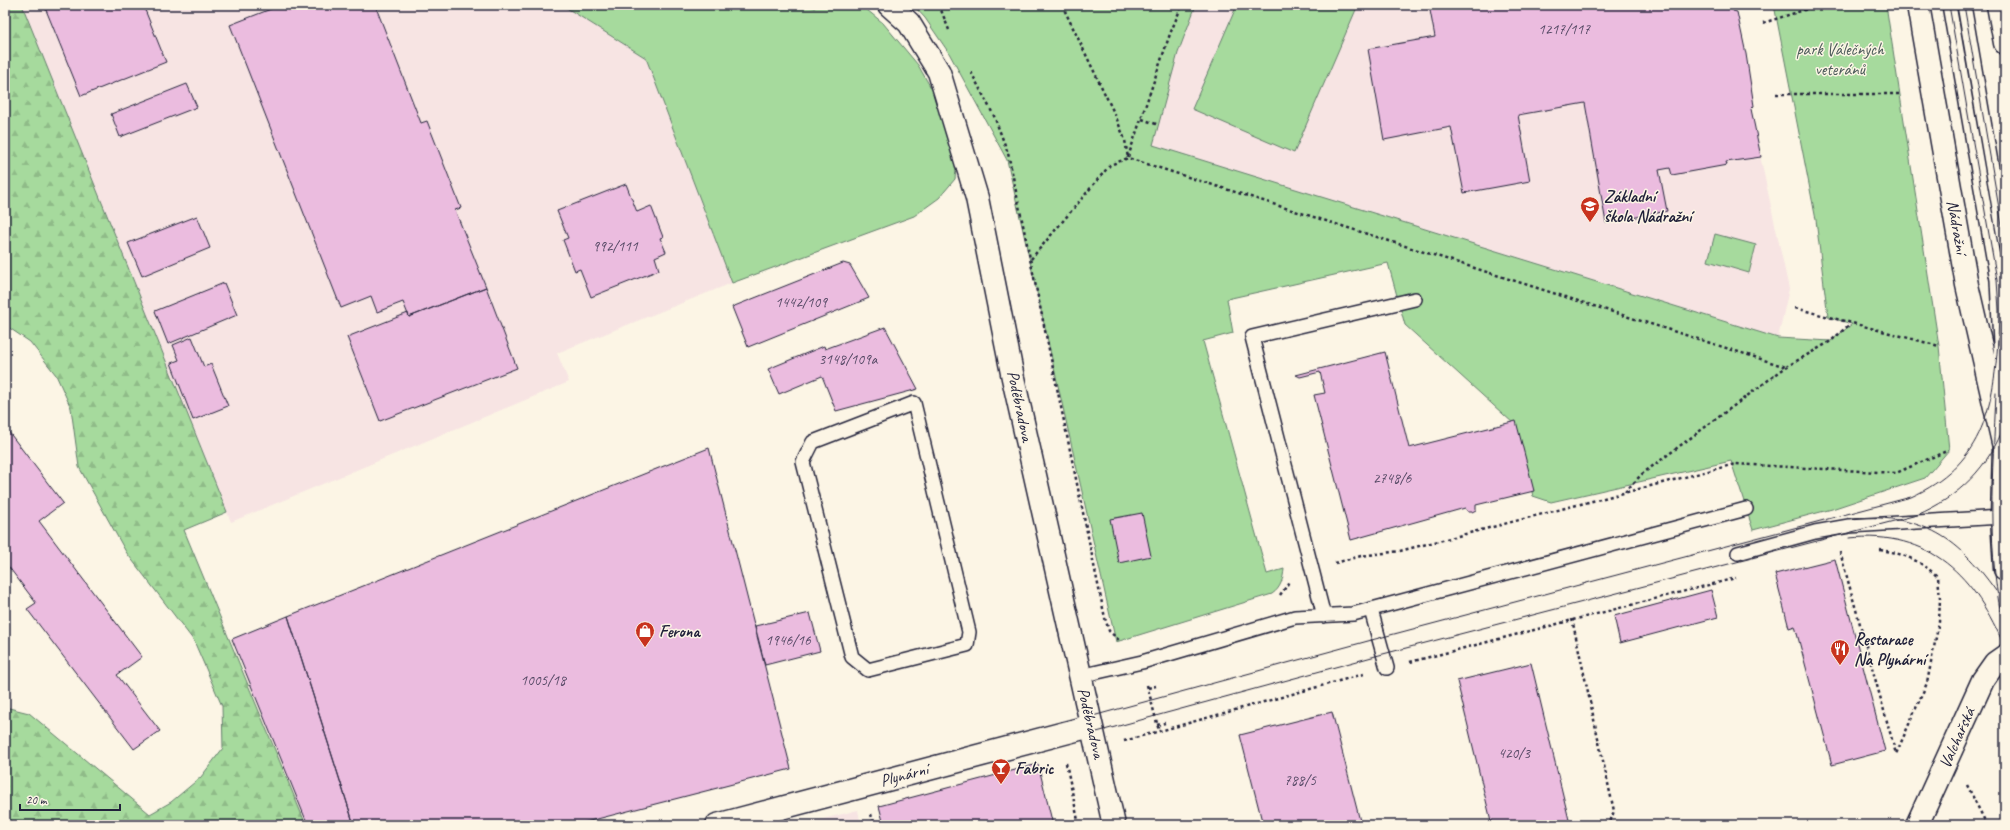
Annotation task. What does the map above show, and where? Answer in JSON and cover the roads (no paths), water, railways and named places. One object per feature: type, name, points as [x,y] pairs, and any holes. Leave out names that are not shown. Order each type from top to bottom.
[{"type":"street","name":"Poděbradova","points":[[889,5],[909,23],[939,72],[977,198],[1013,378],[1114,825]]},
{"type":"street","name":"Nádražní","points":[[1918,5],[1967,285],[2005,443],[2002,517],[2005,569]]},
{"type":"street","points":[[1998,5],[2005,43]]},
{"type":"street","name":"Valchařská","points":[[1917,825],[1983,680],[1995,663],[2005,656]]},
{"type":"street","name":"Plynární","points":[[717,825],[1091,726]]},
{"type":"lane","points":[[1949,5],[1997,280],[2005,443]]},
{"type":"lane","points":[[1964,5],[2005,243]]},
{"type":"lane","points":[[1324,616],[1252,337],[1415,299]]},
{"type":"lane","points":[[914,403],[969,632],[966,645],[868,670],[852,657],[803,462],[813,442],[914,403]]},
{"type":"lane","points":[[1080,676],[1142,662],[1295,616],[1353,614],[1371,610],[1746,509]]},
{"type":"lane","points":[[1738,553],[1815,532],[1849,526],[2002,517]]},
{"type":"lane","points":[[1371,610],[1387,668]]},
{"type":"tram line","points":[[1949,5],[1997,280],[1999,310],[1998,345]]},
{"type":"tram line","points":[[1964,5],[2005,243]]},
{"type":"tram line","points":[[1089,717],[1379,638],[1911,497],[1935,484],[1953,469],[1968,452],[1979,434],[1987,413],[1992,391],[1998,341]]},
{"type":"tram line","points":[[1996,393],[1992,483],[1993,542],[1995,572],[2005,632]]},
{"type":"tram line","points":[[1093,733],[1383,654],[1917,515],[1946,499],[1971,479],[1990,454],[2005,424]]},
{"type":"tram line","points":[[1848,518],[1896,520],[1916,524],[1934,531],[1950,541],[1966,555],[1981,571],[1996,591]]},
{"type":"tram line","points":[[1849,538],[1878,537],[1904,542],[1926,550],[1946,563],[1964,579],[1980,599],[2005,648]]},
{"type":"place","name":"Základní škola Nádražní","points":[[1590,223]]},
{"type":"place","name":"Ferona","points":[[645,648]]},
{"type":"place","name":"Restarace Na Plynární","points":[[1840,666]]},
{"type":"place","name":"Fabric","points":[[1001,785]]},
{"type":"park label","name":"park Válečných veteránů","points":[[1840,59]]}]
